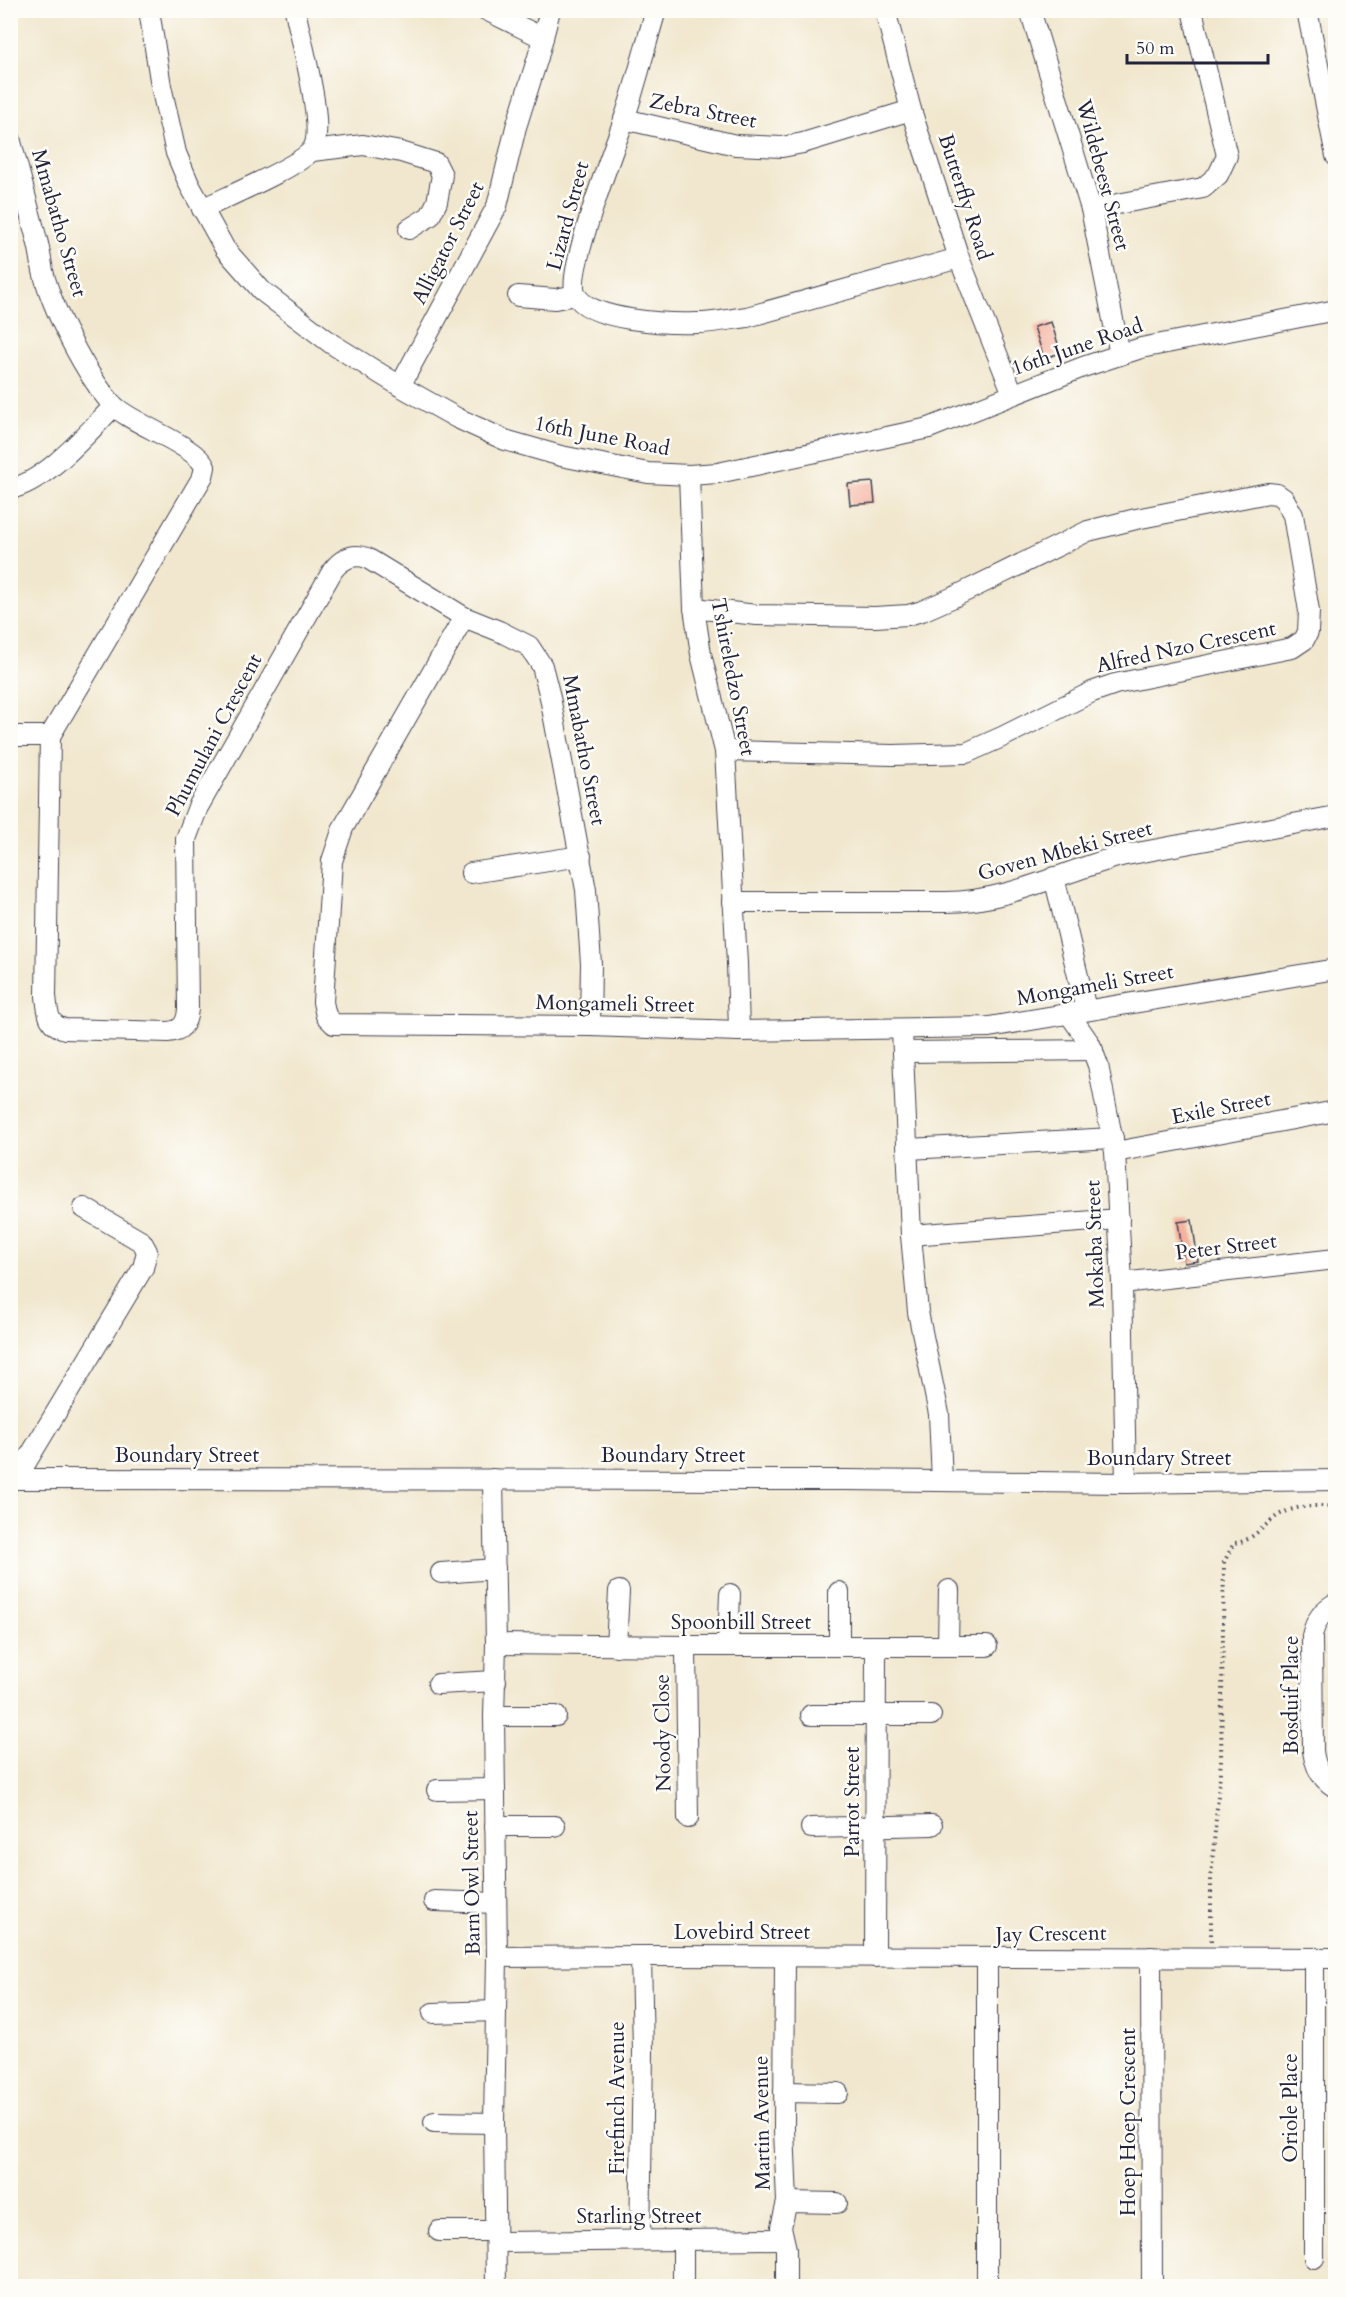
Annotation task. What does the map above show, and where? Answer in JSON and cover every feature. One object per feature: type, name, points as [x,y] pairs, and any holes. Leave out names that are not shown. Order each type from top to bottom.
[{"type":"street","name":"16th June Road","points":[[149,10],[170,133],[180,164],[225,249],[240,268],[262,291],[332,344],[400,386],[470,424],[530,448],[648,473],[689,475],[718,473],[929,428],[1120,355],[1168,342],[1335,310]]},
{"type":"street","points":[[294,10],[314,99],[318,130],[312,151]]},
{"type":"street","points":[[486,10],[543,38]]},
{"type":"street","name":"Alligator Street","points":[[400,386],[498,206],[516,127],[550,10]]},
{"type":"street","name":"Lizard Street","points":[[656,10],[624,119],[600,182],[574,277],[576,295],[587,306],[607,315],[678,323],[712,322],[747,316],[959,258]]},
{"type":"street","name":"Butterfly Road","points":[[885,10],[911,110],[959,258],[1013,394]]},
{"type":"street","name":"Wildebeest Street","points":[[1030,10],[1091,209],[1120,355]]},
{"type":"street","points":[[1091,209],[1203,188],[1218,175],[1227,156],[1192,10]]},
{"type":"street","points":[[1307,10],[1335,156]]},
{"type":"street","name":"Zebra Street","points":[[624,119],[736,145],[782,147],[803,143],[911,110]]},
{"type":"street","name":"Mmabatho Street","points":[[10,138],[38,241],[44,273],[76,350],[114,406],[197,457],[205,464],[204,472]]},
{"type":"street","points":[[202,209],[265,179],[312,151],[363,145],[401,152],[436,163],[442,175],[437,202],[430,216],[409,229]]},
{"type":"street","points":[[518,296],[555,299],[576,295]]},
{"type":"street","points":[[10,489],[33,482],[114,406]]},
{"type":"street","name":"Phumulani Crescent","points":[[204,472],[50,736],[46,996],[48,1017],[54,1025],[65,1029],[177,1031],[185,1022],[188,1009],[186,839],[192,819],[333,570],[342,561],[357,556]]},
{"type":"street","name":"Tshireledzo Street","points":[[689,475],[694,608],[700,654],[725,751],[739,1031]]},
{"type":"street","name":"Alfred Nzo Crescent","points":[[694,608],[757,615],[875,617],[908,615],[956,596],[1075,537],[1102,527],[1268,493],[1276,494],[1284,499],[1293,515],[1310,622],[1304,640],[1292,648],[1115,684],[1092,692],[966,753],[893,755],[725,751]]},
{"type":"street","name":"Mmabatho Street","points":[[357,556],[367,558],[464,616],[528,646],[542,666],[581,856],[589,922],[590,1026]]},
{"type":"street","name":"Mongameli Street","points":[[464,616],[336,846],[332,861],[323,995],[326,1016],[334,1024],[590,1026],[739,1031],[989,1027],[1335,969]]},
{"type":"street","points":[[10,736],[50,736]]},
{"type":"street","name":"Goven Mbeki Street","points":[[733,902],[959,902],[1019,891],[1092,864],[1121,856],[1335,816]]},
{"type":"street","points":[[471,873],[581,856]]},
{"type":"street","name":"Mokaba Street","points":[[1054,878],[1077,1011],[1098,1065],[1114,1145],[1122,1283],[1126,1483]]},
{"type":"street","points":[[902,1030],[911,1235],[918,1312],[939,1414],[942,1481]]},
{"type":"street","points":[[904,1052],[1093,1050]]},
{"type":"street","name":"Exile Street","points":[[908,1149],[1114,1145],[1335,1111]]},
{"type":"street","points":[[13,1479],[142,1268],[147,1251],[142,1242],[84,1208]]},
{"type":"street","points":[[911,1235],[1119,1219]]},
{"type":"street","name":"Peter Street","points":[[1122,1283],[1335,1258]]},
{"type":"street","name":"Boundary Street","points":[[13,1479],[1126,1483],[1335,1480]]},
{"type":"street","name":"Barn Owl Street","points":[[494,1479],[497,1957],[494,2123],[496,2286]]},
{"type":"street","points":[[441,1573],[495,1569]]},
{"type":"street","points":[[948,1646],[949,1590]]},
{"type":"street","points":[[616,1646],[619,1591]]},
{"type":"street","points":[[839,1592],[839,1646]]},
{"type":"street","points":[[728,1645],[730,1594]]},
{"type":"street","name":"Bosduif Place","points":[[1335,1603],[1323,1611],[1312,1636],[1312,1751],[1321,1775],[1335,1788]]},
{"type":"street","name":"Spoonbill Street","points":[[496,1644],[987,1646]]},
{"type":"street","name":"Noody Close","points":[[686,1646],[688,1818]]},
{"type":"street","name":"Parrot Street","points":[[875,1957],[876,1647]]},
{"type":"street","points":[[438,1683],[496,1681]]},
{"type":"street","points":[[811,1715],[931,1715]]},
{"type":"street","points":[[494,1716],[556,1716]]},
{"type":"street","points":[[437,1790],[495,1789]]},
{"type":"street","points":[[811,1828],[932,1825]]},
{"type":"street","points":[[495,1826],[555,1826]]},
{"type":"street","points":[[434,1902],[496,1903]]},
{"type":"street","name":"Firefinch Avenue","points":[[640,2240],[643,2052],[641,1956]]},
{"type":"street","name":"Jay Crescent","points":[[987,2286],[987,1956],[1335,1958]]},
{"type":"street","name":"Lovebird Street","points":[[497,1957],[987,1956]]},
{"type":"street","name":"Martin Avenue","points":[[785,1957],[784,2092],[787,2202],[781,2228],[786,2249],[786,2286]]},
{"type":"street","name":"Hoep Hoep Crescent","points":[[1151,1957],[1152,2286]]},
{"type":"street","name":"Oriole Place","points":[[1314,1958],[1314,2258]]},
{"type":"street","points":[[433,2013],[496,2011]]},
{"type":"street","points":[[784,2092],[838,2093]]},
{"type":"street","points":[[434,2122],[494,2123]]},
{"type":"street","points":[[787,2202],[837,2203]]},
{"type":"street","name":"Starling Street","points":[[439,2231],[495,2236],[640,2240],[782,2239]]},
{"type":"street","points":[[683,2240],[684,2286]]},
{"type":"path","points":[[1212,1957],[1211,1878],[1221,1760],[1224,1562],[1236,1543],[1291,1509],[1311,1504],[1335,1508]]},
{"type":"building","points":[[1051,322],[1061,353],[1044,358],[1034,327]]},
{"type":"building","points":[[873,482],[875,503],[850,505],[848,484]]},
{"type":"building","points":[[1192,1220],[1198,1261],[1184,1263],[1178,1222]]}]
